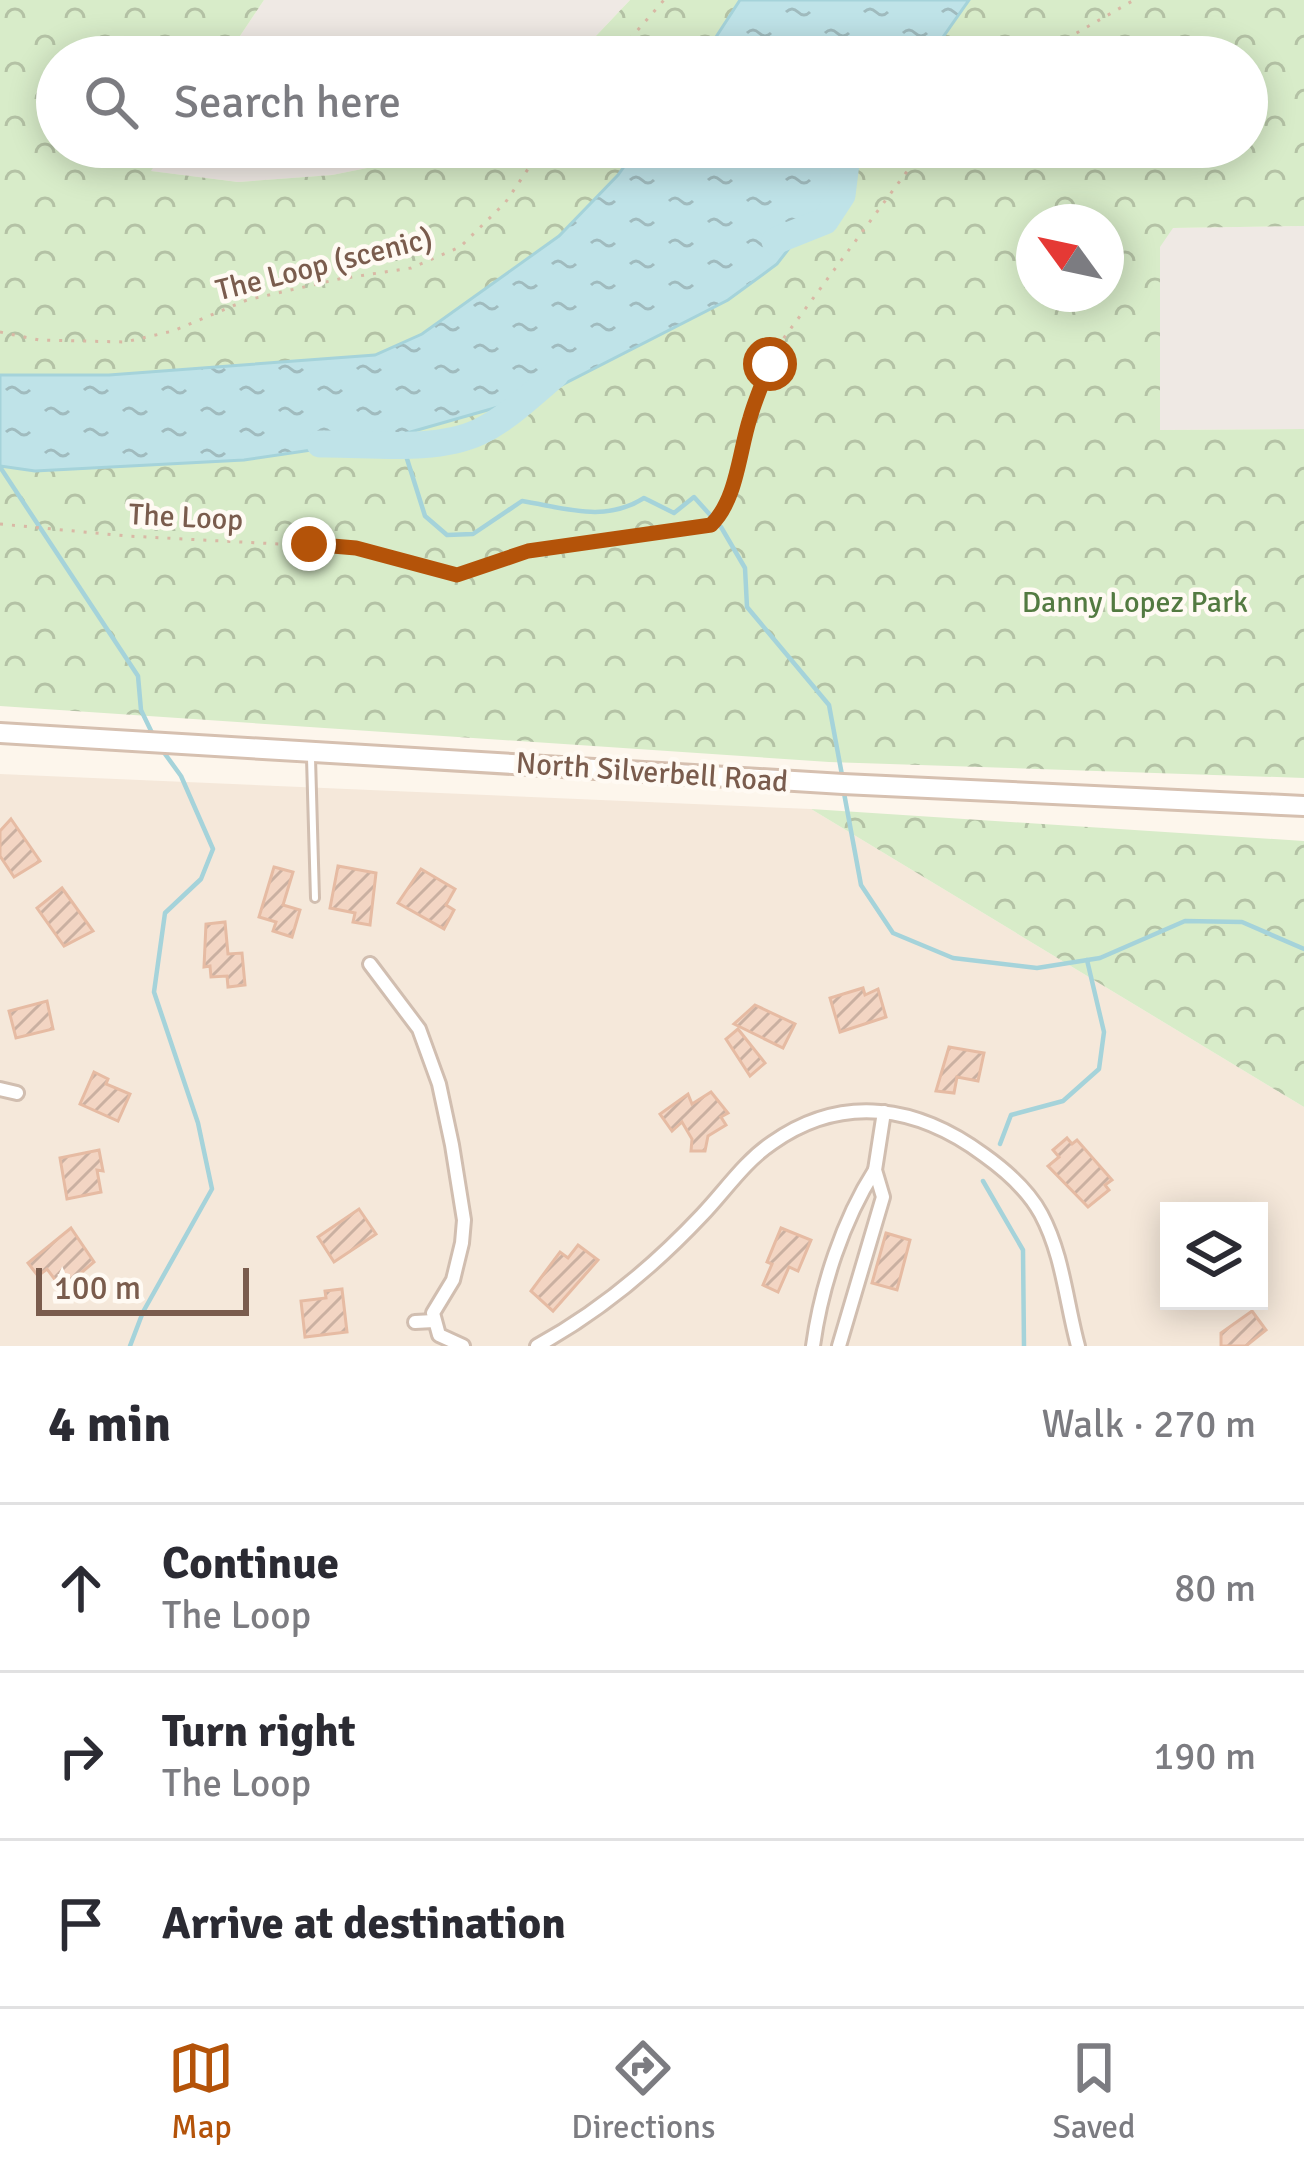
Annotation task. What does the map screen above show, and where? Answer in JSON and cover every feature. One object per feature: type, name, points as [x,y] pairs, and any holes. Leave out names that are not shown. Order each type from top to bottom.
[{"type":"main road","name":"North Silverbell Road","points":[[0,733],[843,784],[1304,806]]},
{"type":"street","points":[[370,964],[419,1029],[439,1084],[464,1220],[460,1262],[433,1312],[439,1335],[463,1346]]},
{"type":"street","points":[[0,1089],[17,1093]]},
{"type":"street","points":[[537,1346],[622,1290],[773,1141],[840,1112],[912,1115],[944,1129],[1007,1171],[1040,1211],[1055,1249],[1078,1346]]},
{"type":"street","points":[[813,1346],[838,1251],[857,1198],[875,1170],[884,1112]]},
{"type":"street","points":[[839,1346],[883,1197],[875,1170]]},
{"type":"street","points":[[415,1322],[434,1321]]},
{"type":"lane","points":[[312,752],[314,898]]},
{"type":"path","points":[[632,36],[664,0]]},
{"type":"path","points":[[1071,36],[1134,0]]},
{"type":"path","name":"The Loop (scenic)","points":[[0,332],[97,344],[125,342],[173,332],[247,300],[412,268],[460,247],[505,203],[529,168]]},
{"type":"path","name":"The Loop","points":[[0,524],[356,548],[457,575],[528,551],[711,525],[722,515],[729,497],[752,410],[783,339],[909,168]]},
{"type":"shaded area","points":[[264,0],[630,0],[596,36],[240,36]]},
{"type":"shaded area","points":[[152,168],[367,168],[238,182],[150,171]]},
{"type":"shaded area","points":[[1304,226],[1304,429],[1160,430],[1160,246],[1172,228]]},
{"type":"shaded area","points":[[0,774],[811,809],[1304,1107],[1304,1346],[0,1346]]},
{"type":"green space","name":"Danny Lopez Park","points":[[0,0],[264,0],[240,36],[36,36],[36,168],[153,168],[238,182],[367,168],[1268,168],[1268,36],[596,36],[630,0],[1304,0],[1304,226],[1173,228],[1160,247],[1160,430],[1304,429],[1304,778],[829,762],[0,706]]},
{"type":"green space","points":[[811,809],[1304,841],[1304,1107]]},
{"type":"water","points":[[740,0],[969,0],[944,36],[717,36]]},
{"type":"water","points":[[623,168],[851,168],[777,264],[728,300],[544,394],[386,439],[244,460],[35,471],[0,466],[0,375],[109,375],[375,355],[422,334],[559,236]]},
{"type":"building","points":[[11,819],[40,861],[14,877],[0,856],[0,831]]},
{"type":"building","points":[[338,866],[376,873],[370,925],[353,922],[355,913],[330,908]]},
{"type":"building","points":[[274,867],[293,872],[283,905],[300,910],[292,937],[273,931],[276,922],[259,917]]},
{"type":"building","points":[[421,869],[455,889],[446,905],[454,910],[444,929],[398,903]]},
{"type":"building","points":[[62,888],[93,931],[64,946],[37,908]]},
{"type":"building","points":[[225,922],[228,954],[242,953],[245,985],[228,987],[227,976],[211,977],[210,966],[204,967],[206,924]]},
{"type":"building","points":[[863,988],[865,995],[878,989],[886,1017],[840,1032],[830,998]]},
{"type":"building","points":[[47,1001],[53,1029],[16,1038],[9,1011]]},
{"type":"building","points":[[755,1005],[795,1024],[783,1048],[734,1024]]},
{"type":"building","points":[[738,1029],[765,1063],[750,1076],[726,1039]]},
{"type":"building","points":[[949,1047],[984,1053],[978,1081],[957,1077],[954,1093],[936,1091]]},
{"type":"building","points":[[94,1072],[108,1079],[106,1084],[130,1094],[118,1121],[80,1104]]},
{"type":"building","points":[[711,1092],[728,1113],[721,1117],[726,1125],[708,1136],[705,1151],[691,1151],[692,1139],[682,1122],[672,1131],[660,1114],[688,1094],[692,1104]]},
{"type":"building","points":[[1067,1138],[1072,1144],[1077,1140],[1112,1180],[1105,1185],[1109,1190],[1088,1207],[1048,1166],[1059,1157],[1053,1150]]},
{"type":"building","points":[[99,1150],[101,1192],[67,1199],[60,1158]]},
{"type":"building","points":[[359,1209],[376,1234],[334,1262],[318,1237]]},
{"type":"building","points":[[71,1228],[94,1262],[62,1289],[47,1269],[38,1276],[28,1263]]},
{"type":"building","points":[[781,1228],[811,1240],[798,1271],[789,1267],[778,1292],[763,1285]]},
{"type":"building","points":[[886,1233],[910,1240],[897,1290],[872,1283]]},
{"type":"building","points":[[578,1245],[598,1260],[553,1311],[531,1291],[560,1252],[568,1258]]},
{"type":"building","points":[[342,1289],[347,1332],[305,1337],[301,1301],[326,1298],[325,1291]]},
{"type":"building","points":[[1252,1311],[1266,1330],[1246,1346],[1221,1346],[1221,1333]]},
{"type":"waterway","points":[[775,241],[825,221],[842,195],[845,168]]},
{"type":"waterway","points":[[320,444],[422,445],[461,439],[500,420],[555,375]]},
{"type":"waterway","points":[[402,443],[425,516],[447,535],[473,534],[522,501],[600,512],[644,498],[674,513],[694,497],[712,517]]},
{"type":"waterway","points":[[0,467],[138,676],[141,710],[154,737]]},
{"type":"waterway","points":[[721,527],[745,568],[747,607],[829,705],[842,775]]},
{"type":"waterway","points":[[130,1346],[143,1312],[212,1189],[198,1123],[154,992],[165,913],[201,879],[213,849],[181,776],[160,747]]},
{"type":"waterway","points":[[844,793],[861,885],[893,933],[953,958],[1037,968],[1100,958],[1185,921],[1242,922],[1304,949]]},
{"type":"waterway","points":[[1000,1144],[1011,1115],[1063,1101],[1099,1069],[1104,1032],[1087,960]]},
{"type":"waterway","points":[[983,1181],[1023,1250],[1024,1346]]},
{"type":"route","points":[[309,544],[356,548],[457,575],[528,551],[711,525],[722,515],[729,497],[752,410],[770,364]]}]
